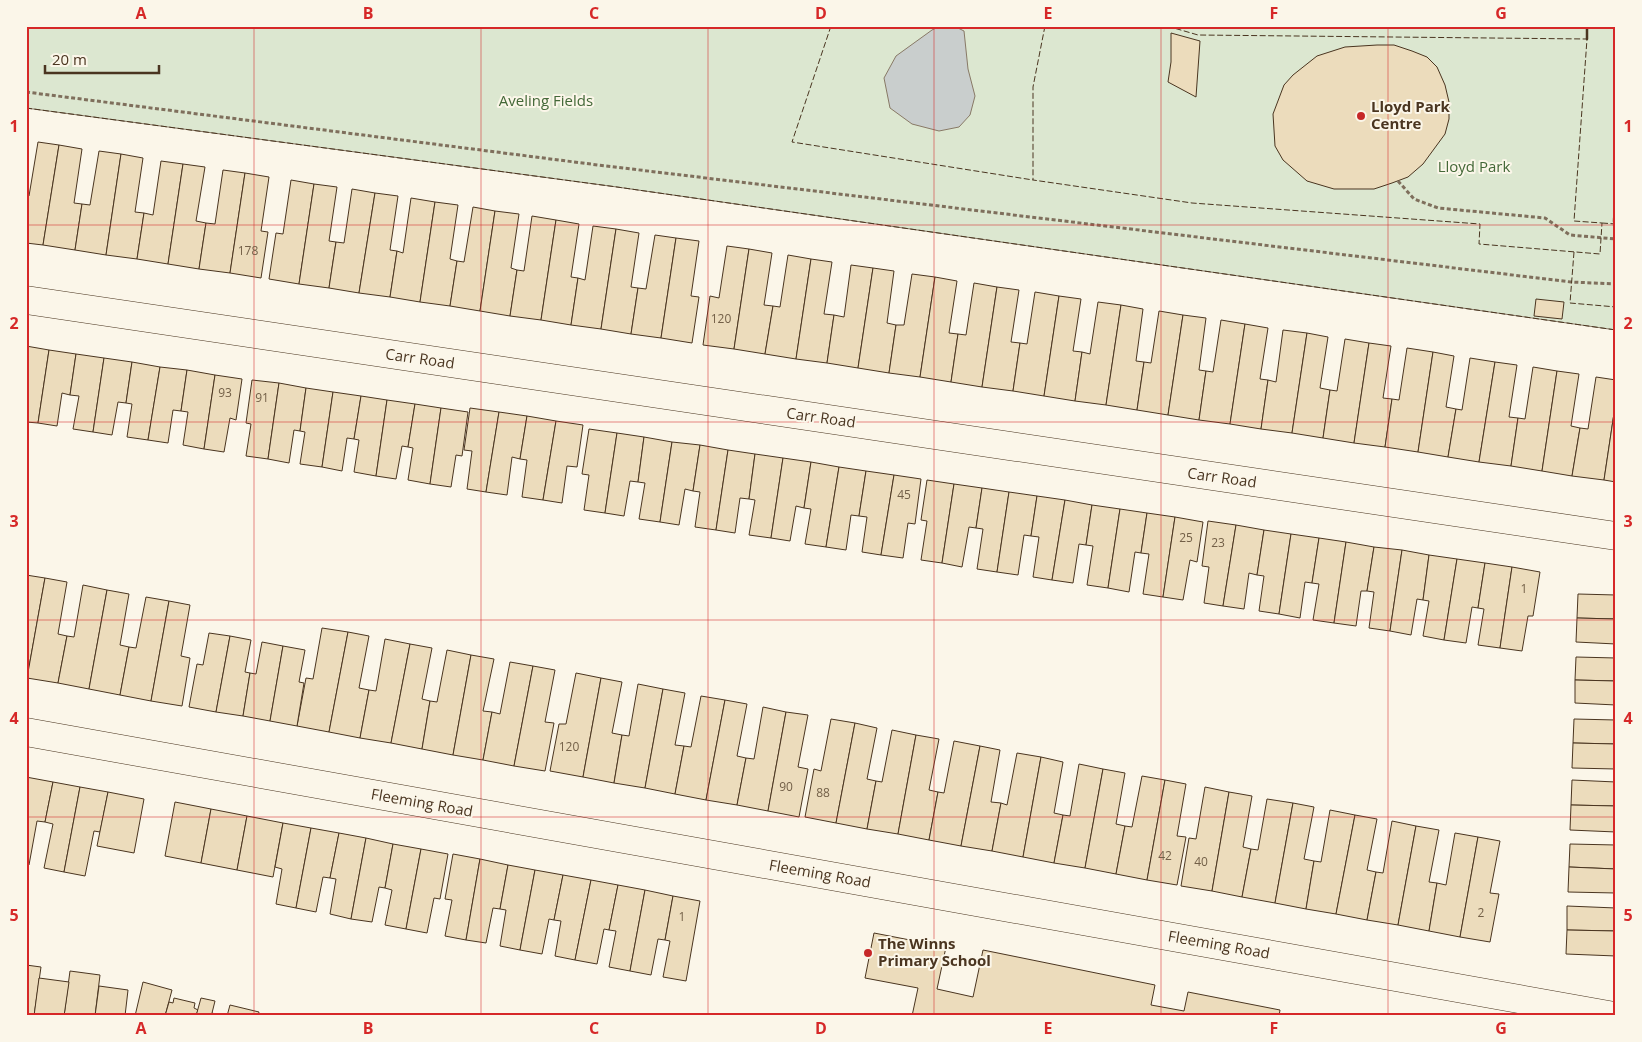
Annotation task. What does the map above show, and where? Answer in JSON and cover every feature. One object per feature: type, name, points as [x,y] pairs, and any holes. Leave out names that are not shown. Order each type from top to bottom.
[{"type":"street","name":"Carr Road","points":[[26,300],[1616,536]]},
{"type":"street","name":"Fleeming Road","points":[[26,732],[1614,1016]]},
{"type":"path","points":[[26,92],[598,165],[1561,281],[1616,284]]},
{"type":"path","points":[[1398,181],[1414,199],[1438,208],[1545,218],[1570,236],[1616,239]]},
{"type":"path","points":[[1616,192],[1614,224],[1616,230]]},
{"type":"green space","name":"Lloyd Park","points":[[26,26],[1616,26],[1616,330],[617,187],[26,108]]},
{"type":"shaded area","points":[[940,26],[954,26],[964,31],[968,69],[975,96],[970,115],[959,127],[939,131],[912,124],[890,108],[884,78],[896,56]]},
{"type":"building","points":[[1171,33],[1200,41],[1196,97],[1168,82],[1171,62]]},
{"type":"building","name":"Lloyd Park Centre","points":[[1394,45],[1412,51],[1427,57],[1437,67],[1445,85],[1449,102],[1449,119],[1445,134],[1423,164],[1408,177],[1392,183],[1374,189],[1334,189],[1307,181],[1283,160],[1275,146],[1273,114],[1284,85],[1293,75],[1317,56],[1345,47]]},
{"type":"building","points":[[38,142],[59,145],[43,245],[26,243],[26,196],[29,196]]},
{"type":"building","points":[[59,145],[82,149],[74,203],[82,204],[75,250],[43,245]]},
{"type":"building","points":[[99,151],[121,154],[106,255],[75,250],[82,204],[90,205]]},
{"type":"building","points":[[121,154],[143,158],[135,212],[144,213],[137,259],[106,255]]},
{"type":"building","points":[[161,161],[183,164],[168,264],[137,259],[144,213],[153,215]]},
{"type":"building","points":[[183,164],[205,167],[196,221],[206,223],[199,269],[168,264]]},
{"type":"building","points":[[223,170],[245,173],[230,273],[199,269],[206,223],[215,224]]},
{"type":"building","points":[[245,173],[269,177],[261,231],[268,232],[261,278],[230,273]]},
{"type":"building","points":[[291,180],[314,184],[299,284],[269,279],[276,233],[283,234]]},
{"type":"building","points":[[314,184],[337,187],[329,241],[336,242],[329,288],[299,284]]},
{"type":"building","points":[[352,189],[375,193],[359,293],[329,288],[336,242],[344,243]]},
{"type":"building","points":[[375,193],[398,196],[390,250],[397,251],[390,297],[359,293]]},
{"type":"building","points":[[411,198],[435,202],[420,302],[390,297],[397,251],[403,253]]},
{"type":"building","points":[[435,202],[458,205],[450,259],[457,261],[450,306],[420,302]]},
{"type":"building","points":[[473,207],[495,211],[480,311],[450,306],[457,261],[464,262]]},
{"type":"building","points":[[495,211],[519,214],[511,268],[517,270],[510,316],[480,311]]},
{"type":"building","points":[[532,216],[556,220],[541,320],[510,316],[517,270],[524,271]]},
{"type":"building","points":[[556,220],[579,224],[571,277],[578,278],[571,325],[541,320]]},
{"type":"building","points":[[593,226],[616,229],[601,329],[571,325],[578,278],[585,280]]},
{"type":"building","points":[[616,229],[639,233],[631,287],[638,288],[631,334],[601,329]]},
{"type":"building","points":[[655,235],[676,238],[661,338],[631,334],[638,288],[646,289]]},
{"type":"building","points":[[676,238],[699,241],[691,296],[699,297],[692,343],[661,338]]},
{"type":"building","points":[[727,246],[749,249],[734,349],[703,345],[710,296],[719,298]]},
{"type":"building","points":[[749,249],[772,253],[764,305],[773,306],[765,354],[734,349]]},
{"type":"building","points":[[788,255],[811,259],[796,359],[765,354],[773,306],[780,307]]},
{"type":"building","points":[[811,259],[832,262],[824,314],[834,315],[827,363],[796,359]]},
{"type":"building","points":[[851,265],[873,268],[858,368],[827,363],[834,315],[844,317]]},
{"type":"building","points":[[873,268],[894,271],[887,323],[896,325],[889,373],[858,368]]},
{"type":"building","points":[[912,274],[935,277],[920,377],[889,373],[896,325],[904,325]]},
{"type":"building","points":[[935,277],[957,281],[949,333],[958,334],[951,382],[920,377]]},
{"type":"building","points":[[974,283],[997,287],[982,387],[951,382],[958,334],[966,335]]},
{"type":"building","points":[[997,287],[1019,290],[1011,342],[1020,343],[1013,391],[982,387]]},
{"type":"building","points":[[1035,292],[1059,296],[1044,396],[1013,391],[1020,343],[1027,344]]},
{"type":"building","points":[[1059,296],[1081,299],[1073,351],[1082,352],[1075,401],[1044,396]]},
{"type":"building","points":[[1536,299],[1564,302],[1562,319],[1534,316]]},
{"type":"building","points":[[1098,302],[1121,305],[1106,405],[1075,401],[1082,352],[1090,354]]},
{"type":"building","points":[[1121,305],[1143,309],[1136,361],[1144,362],[1137,410],[1106,405]]},
{"type":"building","points":[[1159,311],[1183,315],[1168,415],[1137,410],[1144,362],[1151,363]]},
{"type":"building","points":[[1183,315],[1206,318],[1199,370],[1206,371],[1199,420],[1168,415]]},
{"type":"building","points":[[1221,320],[1245,324],[1230,424],[1199,420],[1206,371],[1213,372]]},
{"type":"building","points":[[1245,324],[1268,328],[1260,379],[1268,380],[1261,429],[1230,424]]},
{"type":"building","points":[[1283,330],[1307,333],[1292,433],[1261,429],[1268,380],[1276,382]]},
{"type":"building","points":[[1307,333],[1328,337],[1320,388],[1330,390],[1323,438],[1292,433]]},
{"type":"building","points":[[1345,339],[1369,343],[1354,443],[1323,438],[1330,390],[1337,391]]},
{"type":"building","points":[[1369,343],[1391,346],[1383,398],[1392,399],[1385,447],[1354,443]]},
{"type":"building","points":[[26,346],[49,350],[38,423],[26,422]]},
{"type":"building","points":[[1407,348],[1433,352],[1418,452],[1385,447],[1392,399],[1399,400]]},
{"type":"building","points":[[49,350],[76,354],[70,395],[62,393],[57,426],[38,423]]},
{"type":"building","points":[[1433,352],[1454,356],[1446,407],[1456,409],[1448,457],[1418,452]]},
{"type":"building","points":[[76,354],[104,358],[93,432],[73,429],[79,396],[70,395]]},
{"type":"building","points":[[104,358],[132,362],[126,403],[118,402],[112,435],[93,432]]},
{"type":"building","points":[[1470,358],[1495,362],[1479,462],[1448,457],[1456,409],[1462,410]]},
{"type":"building","points":[[132,362],[160,367],[148,440],[127,437],[132,404],[126,403]]},
{"type":"building","points":[[1495,362],[1517,365],[1509,417],[1518,418],[1511,466],[1479,462]]},
{"type":"building","points":[[160,367],[187,370],[181,411],[173,410],[168,443],[148,440]]},
{"type":"building","points":[[1533,367],[1557,371],[1542,471],[1511,466],[1518,418],[1525,419]]},
{"type":"building","points":[[187,370],[215,375],[204,449],[183,445],[188,412],[181,411]]},
{"type":"building","points":[[1557,371],[1579,374],[1571,426],[1580,428],[1572,476],[1542,471]]},
{"type":"building","points":[[215,375],[242,379],[236,420],[230,418],[224,452],[204,449]]},
{"type":"building","points":[[1596,377],[1616,380],[1616,400],[1604,480],[1572,476],[1580,428],[1588,429]]},
{"type":"building","points":[[252,380],[279,383],[268,459],[246,456],[251,424],[246,423]]},
{"type":"building","points":[[279,383],[306,388],[300,431],[294,430],[289,463],[268,459]]},
{"type":"building","points":[[306,388],[333,392],[322,467],[300,464],[305,432],[300,431]]},
{"type":"building","points":[[333,392],[361,396],[354,439],[347,438],[342,471],[322,467]]},
{"type":"building","points":[[361,396],[387,400],[376,476],[354,472],[359,440],[354,439]]},
{"type":"building","points":[[387,400],[415,404],[408,447],[402,446],[396,479],[376,476]]},
{"type":"building","points":[[1616,400],[1616,482],[1604,480]]},
{"type":"building","points":[[415,404],[441,408],[430,484],[408,480],[413,448],[408,447]]},
{"type":"building","points":[[441,408],[468,412],[462,456],[456,455],[451,487],[430,484]]},
{"type":"building","points":[[470,408],[499,412],[486,492],[467,489],[472,451],[464,450]]},
{"type":"building","points":[[499,412],[527,416],[520,459],[512,457],[507,495],[486,492]]},
{"type":"building","points":[[527,416],[556,421],[543,500],[522,497],[527,460],[520,459]]},
{"type":"building","points":[[556,421],[583,425],[577,467],[567,466],[562,503],[543,500]]},
{"type":"building","points":[[589,429],[617,433],[605,513],[584,510],[589,475],[582,474]]},
{"type":"building","points":[[617,433],[644,437],[638,482],[630,481],[624,516],[605,513]]},
{"type":"building","points":[[644,437],[672,442],[660,522],[639,519],[645,483],[638,482]]},
{"type":"building","points":[[672,442],[700,445],[693,491],[685,489],[679,525],[660,522]]},
{"type":"building","points":[[700,445],[728,450],[716,530],[695,527],[700,492],[693,491]]},
{"type":"building","points":[[728,450],[755,454],[749,499],[740,498],[735,533],[716,530]]},
{"type":"building","points":[[755,454],[783,458],[771,538],[749,535],[755,500],[749,499]]},
{"type":"building","points":[[783,458],[811,462],[804,508],[796,506],[790,541],[771,538]]},
{"type":"building","points":[[811,462],[839,467],[826,547],[805,544],[811,509],[804,508]]},
{"type":"building","points":[[839,467],[866,471],[859,516],[851,515],[846,550],[826,547]]},
{"type":"building","points":[[866,471],[894,475],[881,555],[862,552],[867,517],[859,516]]},
{"type":"building","points":[[894,475],[921,479],[915,524],[908,523],[903,558],[881,555]]},
{"type":"building","points":[[927,480],[954,484],[942,563],[921,560],[927,521],[921,520]]},
{"type":"building","points":[[954,484],[982,488],[976,528],[969,527],[962,567],[942,563]]},
{"type":"building","points":[[982,488],[1009,492],[997,572],[977,569],[983,529],[976,528]]},
{"type":"building","points":[[1009,492],[1037,496],[1031,536],[1024,535],[1018,575],[997,572]]},
{"type":"building","points":[[1037,496],[1065,500],[1052,580],[1033,577],[1039,537],[1031,536]]},
{"type":"building","points":[[1065,500],[1092,505],[1086,545],[1079,544],[1073,583],[1052,580]]},
{"type":"building","points":[[1092,505],[1120,509],[1108,588],[1087,585],[1093,546],[1086,545]]},
{"type":"building","points":[[1120,509],[1147,513],[1141,553],[1135,552],[1129,592],[1108,588]]},
{"type":"building","points":[[1147,513],[1175,517],[1163,597],[1143,594],[1149,554],[1141,553]]},
{"type":"building","points":[[1175,517],[1203,522],[1197,562],[1190,560],[1183,600],[1163,597]]},
{"type":"building","points":[[1208,521],[1236,525],[1223,606],[1204,603],[1209,567],[1202,566]]},
{"type":"building","points":[[1236,525],[1264,530],[1257,575],[1249,573],[1244,609],[1223,606]]},
{"type":"building","points":[[1264,530],[1291,534],[1279,614],[1259,611],[1264,576],[1257,575]]},
{"type":"building","points":[[1291,534],[1319,538],[1312,583],[1305,582],[1300,618],[1279,614]]},
{"type":"building","points":[[1319,538],[1346,542],[1334,623],[1313,620],[1319,584],[1312,583]]},
{"type":"building","points":[[1346,542],[1374,547],[1367,591],[1361,591],[1356,626],[1334,623]]},
{"type":"building","points":[[1374,547],[1402,550],[1390,631],[1369,628],[1374,592],[1367,591]]},
{"type":"building","points":[[1402,550],[1429,555],[1423,600],[1417,599],[1411,635],[1390,631]]},
{"type":"building","points":[[1429,555],[1457,559],[1444,640],[1423,636],[1429,601],[1423,600]]},
{"type":"building","points":[[1457,559],[1485,563],[1478,608],[1472,607],[1466,643],[1444,640]]},
{"type":"building","points":[[1485,563],[1512,567],[1500,648],[1478,645],[1484,609],[1478,608]]},
{"type":"building","points":[[1512,567],[1540,572],[1533,616],[1528,616],[1522,651],[1500,648]]},
{"type":"building","points":[[26,575],[45,578],[27,678],[26,678]]},
{"type":"building","points":[[45,578],[67,582],[58,634],[67,636],[58,683],[27,678]]},
{"type":"building","points":[[83,585],[107,590],[89,689],[58,683],[67,636],[74,637]]},
{"type":"building","points":[[107,590],[129,594],[120,645],[129,647],[120,695],[89,689]]},
{"type":"building","points":[[1578,594],[1616,595],[1616,619],[1577,618]]},
{"type":"building","points":[[146,597],[169,601],[151,701],[120,695],[129,647],[136,648]]},
{"type":"building","points":[[169,601],[190,605],[181,656],[190,658],[182,706],[151,701]]},
{"type":"building","points":[[1577,618],[1616,619],[1616,644],[1576,642]]},
{"type":"building","points":[[322,628],[348,632],[329,732],[297,726],[306,678],[313,679]]},
{"type":"building","points":[[348,632],[369,636],[359,688],[369,690],[360,738],[329,732]]},
{"type":"building","points":[[209,633],[230,636],[216,712],[189,707],[197,664],[203,665]]},
{"type":"building","points":[[230,636],[251,640],[245,672],[250,673],[243,716],[216,712]]},
{"type":"building","points":[[385,639],[410,644],[391,743],[360,738],[369,690],[376,691]]},
{"type":"building","points":[[262,642],[283,646],[270,721],[243,716],[250,673],[256,674]]},
{"type":"building","points":[[410,644],[432,648],[422,699],[430,701],[422,749],[391,743]]},
{"type":"building","points":[[283,646],[305,650],[299,682],[304,683],[297,726],[270,721]]},
{"type":"building","points":[[447,650],[471,655],[453,755],[422,749],[430,701],[437,702]]},
{"type":"building","points":[[471,655],[494,659],[483,711],[492,712],[483,760],[453,755]]},
{"type":"building","points":[[1576,657],[1616,658],[1616,681],[1575,680]]},
{"type":"building","points":[[510,662],[533,666],[514,766],[483,760],[492,712],[500,714]]},
{"type":"building","points":[[533,666],[555,670],[545,722],[554,723],[545,771],[514,766]]},
{"type":"building","points":[[576,673],[601,678],[583,777],[550,771],[559,724],[566,724]]},
{"type":"building","points":[[601,678],[622,682],[612,733],[622,735],[614,783],[583,777]]},
{"type":"building","points":[[1575,680],[1616,681],[1616,705],[1575,703]]},
{"type":"building","points":[[638,684],[663,689],[645,788],[614,783],[622,735],[629,736]]},
{"type":"building","points":[[663,689],[685,693],[675,745],[684,746],[675,794],[645,788]]},
{"type":"building","points":[[701,696],[725,700],[706,800],[675,794],[684,746],[691,747]]},
{"type":"building","points":[[725,700],[747,704],[737,756],[746,758],[737,805],[706,800]]},
{"type":"building","points":[[763,707],[786,712],[768,811],[737,805],[746,758],[754,759]]},
{"type":"building","points":[[786,712],[808,715],[798,767],[808,769],[799,817],[768,811]]},
{"type":"building","points":[[831,719],[855,723],[836,823],[805,817],[814,769],[821,771]]},
{"type":"building","points":[[1574,719],[1616,720],[1616,744],[1573,743]]},
{"type":"building","points":[[855,723],[877,728],[867,779],[876,781],[867,829],[836,823]]},
{"type":"building","points":[[892,730],[916,735],[898,834],[867,829],[876,781],[882,782]]},
{"type":"building","points":[[916,735],[939,739],[929,790],[938,792],[929,840],[898,834]]},
{"type":"building","points":[[954,741],[980,746],[961,846],[929,840],[938,792],[944,793]]},
{"type":"building","points":[[1573,743],[1616,744],[1616,769],[1572,768]]},
{"type":"building","points":[[980,746],[1000,750],[991,802],[1001,803],[992,851],[961,846]]},
{"type":"building","points":[[1017,753],[1041,757],[1023,857],[992,851],[1001,803],[1007,805]]},
{"type":"building","points":[[1041,757],[1063,762],[1054,813],[1063,815],[1054,863],[1023,857]]},
{"type":"building","points":[[1079,764],[1103,769],[1085,868],[1054,863],[1063,815],[1070,816]]},
{"type":"building","points":[[1103,769],[1125,773],[1116,824],[1125,826],[1116,874],[1085,868]]},
{"type":"building","points":[[1142,776],[1165,780],[1147,880],[1116,874],[1125,826],[1132,827]]},
{"type":"building","points":[[26,777],[53,782],[45,822],[37,821],[29,865],[26,865]]},
{"type":"building","points":[[1165,780],[1186,784],[1177,836],[1186,837],[1177,885],[1147,880]]},
{"type":"building","points":[[1572,780],[1616,782],[1616,806],[1571,805]]},
{"type":"building","points":[[53,782],[80,787],[64,872],[44,868],[53,824],[45,822]]},
{"type":"building","points":[[80,787],[108,792],[100,832],[94,831],[85,876],[64,872]]},
{"type":"building","points":[[1205,787],[1229,792],[1212,891],[1181,886],[1189,838],[1196,839]]},
{"type":"building","points":[[108,792],[144,799],[134,853],[97,846]]},
{"type":"building","points":[[1229,792],[1252,796],[1243,847],[1251,849],[1242,897],[1212,891]]},
{"type":"building","points":[[1267,799],[1293,803],[1275,903],[1242,897],[1251,849],[1258,850]]},
{"type":"building","points":[[175,802],[211,809],[201,863],[165,856]]},
{"type":"building","points":[[1293,803],[1314,807],[1304,859],[1314,861],[1306,909],[1275,903]]},
{"type":"building","points":[[1571,805],[1616,806],[1616,832],[1570,830]]},
{"type":"building","points":[[211,809],[247,816],[237,870],[201,863]]},
{"type":"building","points":[[1330,810],[1355,815],[1336,914],[1306,909],[1314,861],[1321,862]]},
{"type":"building","points":[[1355,815],[1377,819],[1367,870],[1376,872],[1367,920],[1336,914]]},
{"type":"building","points":[[247,816],[283,823],[273,877],[237,870]]},
{"type":"building","points":[[1392,821],[1416,826],[1398,925],[1367,920],[1376,872],[1383,873]]},
{"type":"building","points":[[283,823],[311,828],[296,908],[276,904],[282,869],[275,867]]},
{"type":"building","points":[[1416,826],[1439,830],[1429,882],[1437,883],[1429,931],[1398,925]]},
{"type":"building","points":[[311,828],[339,833],[330,878],[323,877],[316,912],[296,908]]},
{"type":"building","points":[[339,833],[366,838],[351,919],[330,914],[336,879],[330,878]]},
{"type":"building","points":[[1455,833],[1478,837],[1460,937],[1429,931],[1437,883],[1446,885]]},
{"type":"building","points":[[1478,837],[1500,841],[1490,893],[1499,894],[1490,942],[1460,937]]},
{"type":"building","points":[[366,838],[393,844],[385,888],[379,887],[372,922],[351,919]]},
{"type":"building","points":[[393,844],[421,849],[406,929],[385,925],[392,890],[385,888]]},
{"type":"building","points":[[1570,844],[1616,845],[1616,869],[1569,867]]},
{"type":"building","points":[[421,849],[448,854],[440,899],[434,898],[427,933],[406,929]]},
{"type":"building","points":[[453,854],[480,859],[466,940],[445,936],[452,900],[445,899]]},
{"type":"building","points":[[480,859],[508,865],[500,909],[493,908],[486,943],[466,940]]},
{"type":"building","points":[[508,865],[535,870],[520,950],[500,946],[506,910],[500,909]]},
{"type":"building","points":[[1569,867],[1616,869],[1616,893],[1568,892]]},
{"type":"building","points":[[535,870],[563,875],[554,920],[549,919],[542,954],[520,950]]},
{"type":"building","points":[[563,875],[591,880],[575,960],[555,956],[561,921],[554,920]]},
{"type":"building","points":[[591,880],[618,885],[609,930],[604,929],[597,964],[575,960]]},
{"type":"building","points":[[618,885],[645,890],[630,971],[609,967],[616,931],[609,930]]},
{"type":"building","points":[[645,890],[673,896],[665,940],[658,939],[651,975],[630,971]]},
{"type":"building","points":[[673,896],[700,901],[686,981],[663,977],[670,941],[665,940]]},
{"type":"building","points":[[1567,906],[1616,908],[1616,931],[1567,930]]},
{"type":"building","points":[[1567,930],[1616,931],[1616,956],[1566,954]]},
{"type":"building","points":[[874,933],[946,947],[937,989],[973,997],[983,950],[1155,985],[1151,1005],[1184,1011],[1188,992],[1280,1010],[1279,1016],[912,1016],[918,988],[865,978]]},
{"type":"building","points":[[26,965],[41,967],[34,1016],[26,1016]]},
{"type":"building","points":[[70,971],[100,975],[95,1016],[64,1016]]},
{"type":"building","points":[[39,978],[69,982],[64,1016],[34,1016]]},
{"type":"building","points":[[143,982],[172,990],[165,1016],[135,1016]]},
{"type":"building","points":[[99,986],[128,990],[125,1016],[95,1016]]},
{"type":"building","points":[[174,998],[195,1003],[194,1008],[198,1010],[196,1016],[165,1016],[169,1002],[173,1003]]},
{"type":"building","points":[[201,998],[215,1001],[212,1013],[222,1016],[196,1016]]},
{"type":"building","points":[[230,1005],[259,1012],[258,1016],[227,1016]]},
{"type":"fence","points":[[831,26],[792,142],[1033,180]]},
{"type":"fence","points":[[1045,26],[1033,87],[1033,180],[1192,203],[1480,224],[1479,244],[1600,254],[1602,223],[1574,221],[1587,39],[1198,35],[1167,26]]},
{"type":"fence","points":[[26,108],[617,187],[1616,330]]},
{"type":"fence","points":[[1602,223],[1616,224]]},
{"type":"fence","points":[[1574,252],[1570,303],[1616,307]]},
{"type":"wall","points":[[1587,26],[1587,39]]},
{"type":"place","name":"Lloyd Park Centre","points":[[1361,116]]},
{"type":"place","name":"The Winns Primary School","points":[[868,953]]},
{"type":"park label","name":"Aveling Fields","points":[[546,101]]}]
